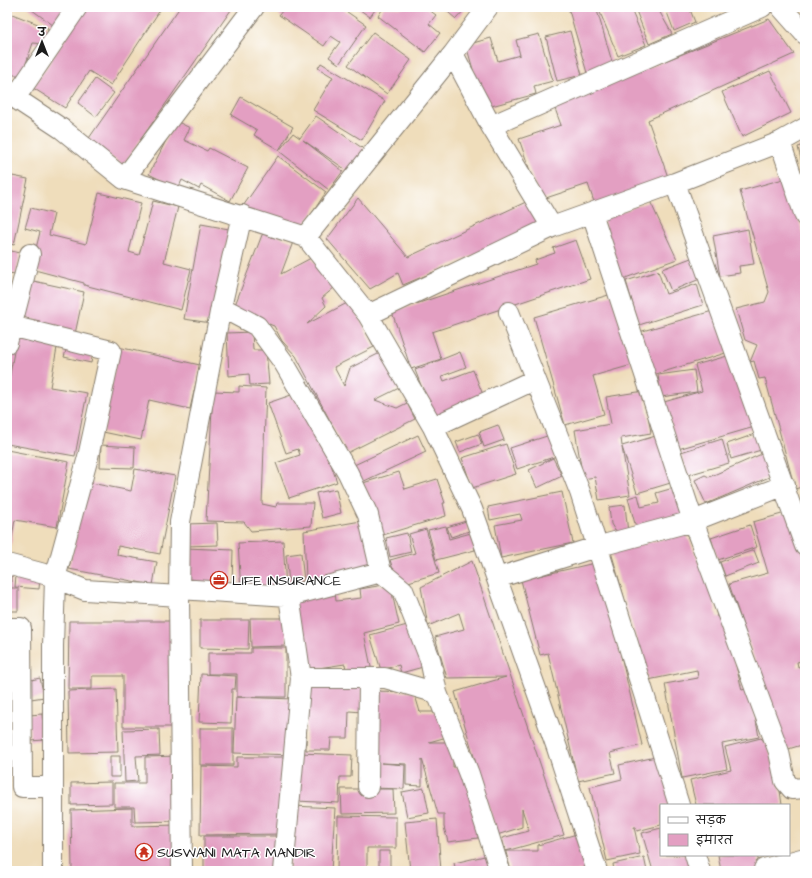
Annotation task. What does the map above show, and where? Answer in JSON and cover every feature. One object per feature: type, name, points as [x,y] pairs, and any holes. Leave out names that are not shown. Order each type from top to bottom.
[{"type":"street","points":[[77,7],[10,102],[62,129],[124,180],[242,215],[306,237],[368,315],[433,427],[472,509],[557,748],[597,871]]},
{"type":"street","points":[[306,237],[453,54],[488,7]]},
{"type":"street","points":[[491,126],[762,7]]},
{"type":"street","points":[[781,7],[805,34]]},
{"type":"street","points":[[124,180],[248,9]]},
{"type":"street","points":[[453,54],[491,126],[552,228]]},
{"type":"street","points":[[368,315],[552,228],[675,183],[780,142],[805,128]]},
{"type":"street","points":[[780,142],[805,216]]},
{"type":"street","points":[[675,183],[785,485],[805,546]]},
{"type":"street","points":[[592,213],[693,521],[779,752],[785,781],[792,789],[805,788]]},
{"type":"street","points":[[182,871],[179,592],[180,522],[221,307],[242,215]]},
{"type":"street","points":[[30,254],[9,335],[111,350],[88,457],[56,578],[53,646],[53,871]]},
{"type":"street","points":[[221,307],[258,326],[284,363],[348,473],[368,515],[381,572],[403,590],[430,659],[437,693],[469,774],[500,871]]},
{"type":"street","points":[[509,312],[534,380],[580,492],[596,547],[679,804]]},
{"type":"street","points":[[433,427],[534,380]]},
{"type":"street","points":[[497,578],[596,547],[693,521],[785,485]]},
{"type":"street","points":[[7,564],[56,578],[85,590],[289,596],[381,572]]},
{"type":"street","points":[[283,871],[301,678],[289,596]]},
{"type":"street","points":[[7,628],[21,628],[22,787],[53,787]]},
{"type":"street","points":[[301,678],[385,678],[437,693]]},
{"type":"street","points":[[368,787],[369,678]]},
{"type":"street","points":[[695,856],[700,871]]},
{"type":"street","points":[[764,869],[805,858]]},
{"type":"building","points":[[28,7],[73,7],[57,28]]},
{"type":"building","points":[[86,7],[162,7],[111,85],[89,71],[65,108],[33,88]]},
{"type":"building","points":[[180,7],[227,7],[231,10],[123,165],[87,141]]},
{"type":"building","points":[[285,7],[340,7],[366,25],[339,64],[329,57],[340,42],[331,36],[324,46],[279,15]]},
{"type":"building","points":[[356,7],[377,7],[370,17]]},
{"type":"building","points":[[384,7],[425,7],[436,15],[429,24],[440,33],[425,52],[378,16]]},
{"type":"building","points":[[442,7],[467,7],[456,19]]},
{"type":"building","points":[[568,7],[596,7],[613,65],[587,73]]},
{"type":"building","points":[[608,7],[630,7],[646,45],[618,56],[599,10]]},
{"type":"building","points":[[657,7],[672,34],[649,44],[635,8]]},
{"type":"building","points":[[665,7],[689,7],[695,22],[674,31]]},
{"type":"building","points":[[7,12],[48,28],[46,44],[33,43],[22,75],[7,75]]},
{"type":"building","points":[[769,19],[794,54],[648,120],[669,180],[595,205],[588,184],[540,200],[519,139],[561,125],[554,106]]},
{"type":"building","points":[[570,31],[582,75],[557,81],[546,37]]},
{"type":"building","points":[[373,32],[411,60],[387,94],[348,65]]},
{"type":"building","points":[[539,34],[553,81],[534,86],[536,94],[484,108],[466,45],[491,38],[498,61],[520,55],[516,40]]},
{"type":"building","points":[[321,63],[385,101],[362,140],[313,110],[333,77],[318,68]]},
{"type":"building","points":[[770,71],[791,113],[742,137],[722,92]]},
{"type":"building","points":[[95,79],[114,93],[96,117],[78,103]]},
{"type":"building","points":[[241,97],[293,127],[279,150],[254,135],[257,130],[231,115]]},
{"type":"building","points":[[316,116],[368,152],[352,174],[303,140],[343,171],[329,190],[279,151],[293,133],[300,138]]},
{"type":"building","points":[[176,121],[190,128],[184,140],[207,151],[209,148],[248,168],[230,201],[201,185],[199,189],[182,180],[178,189],[149,174]]},
{"type":"building","points":[[805,145],[805,172],[804,172],[798,147]]},
{"type":"building","points":[[278,156],[326,192],[303,227],[241,209]]},
{"type":"building","points":[[7,175],[28,179],[14,245],[7,243]]},
{"type":"building","points":[[787,178],[805,241],[805,486],[795,489],[765,378],[759,379],[754,361],[750,362],[757,345],[745,340],[736,309],[765,302],[769,292],[740,191]]},
{"type":"building","points":[[99,193],[141,203],[129,252],[139,255],[153,201],[178,207],[164,262],[191,269],[181,310],[84,285],[84,283],[31,269],[40,232],[25,228],[31,208],[54,214],[49,235],[86,244]]},
{"type":"building","points":[[358,198],[408,257],[528,201],[541,227],[403,285],[398,273],[370,289],[327,239]]},
{"type":"building","points":[[650,201],[677,259],[620,280],[603,219]]},
{"type":"building","points":[[201,224],[229,229],[211,323],[184,319]]},
{"type":"building","points":[[748,229],[754,264],[739,266],[740,273],[720,276],[713,236]]},
{"type":"building","points":[[266,231],[293,242],[281,274],[311,258],[335,287],[322,298],[326,306],[307,324],[351,301],[374,347],[334,367],[344,386],[350,368],[382,352],[401,387],[375,400],[397,408],[407,403],[415,419],[347,453],[296,356],[282,341],[274,326],[233,310],[262,235]]},
{"type":"building","points":[[576,240],[590,279],[432,332],[441,359],[411,369],[392,312],[536,264],[535,260],[555,253],[553,248]]},
{"type":"building","points":[[7,250],[20,253],[16,274],[7,273]]},
{"type":"building","points":[[699,255],[707,276],[671,291],[662,269]]},
{"type":"building","points":[[658,271],[666,294],[697,284],[703,305],[639,325],[626,281]]},
{"type":"building","points":[[29,280],[84,292],[75,334],[39,326],[40,321],[22,317]]},
{"type":"building","points":[[612,294],[632,365],[593,376],[604,414],[565,425],[534,317]]},
{"type":"building","points":[[716,310],[729,352],[653,375],[639,332]]},
{"type":"building","points":[[252,332],[253,350],[266,350],[269,384],[250,385],[249,374],[229,376],[227,333]]},
{"type":"building","points":[[17,335],[58,342],[50,387],[87,393],[75,456],[7,444],[7,391]]},
{"type":"building","points":[[67,347],[93,353],[91,363],[64,357]]},
{"type":"building","points":[[118,347],[200,365],[190,409],[149,400],[141,440],[103,432]]},
{"type":"building","points":[[460,352],[466,367],[442,376],[444,381],[473,370],[486,402],[435,421],[415,370]]},
{"type":"building","points":[[731,355],[758,426],[678,449],[664,402],[702,391],[695,365]]},
{"type":"building","points":[[694,370],[697,392],[661,397],[658,375]]},
{"type":"building","points":[[239,386],[266,388],[262,504],[276,507],[277,503],[313,503],[311,526],[251,531],[244,522],[206,521],[213,391],[239,392]]},
{"type":"building","points":[[644,391],[651,433],[621,438],[622,446],[659,435],[674,482],[637,493],[622,447],[630,495],[599,500],[595,477],[583,479],[575,430],[611,424],[606,397]]},
{"type":"building","points":[[297,393],[316,420],[337,482],[289,498],[276,463],[300,455],[298,449],[286,453],[268,403]]},
{"type":"building","points":[[498,425],[504,440],[484,447],[479,432]]},
{"type":"building","points":[[758,433],[761,450],[731,459],[727,444]]},
{"type":"building","points":[[478,434],[482,444],[460,452],[456,442]]},
{"type":"building","points":[[418,435],[426,452],[360,483],[352,466]]},
{"type":"building","points":[[550,435],[557,456],[517,469],[510,448]]},
{"type":"building","points":[[722,439],[729,463],[688,475],[681,452]]},
{"type":"building","points":[[506,444],[516,474],[472,488],[462,458]]},
{"type":"building","points":[[101,445],[135,447],[134,468],[100,467]]},
{"type":"building","points":[[7,450],[69,462],[57,527],[15,520],[8,560]]},
{"type":"building","points":[[764,453],[774,475],[706,504],[695,480],[705,475],[709,477]]},
{"type":"building","points":[[553,458],[562,476],[537,488],[529,470]]},
{"type":"building","points":[[135,469],[175,476],[160,554],[118,546],[117,555],[157,562],[153,585],[69,569],[86,482],[131,491]]},
{"type":"building","points":[[399,472],[405,489],[437,479],[445,503],[443,503],[446,516],[383,535],[363,483]]},
{"type":"building","points":[[677,487],[685,519],[637,531],[628,498],[638,495],[641,507],[659,503],[656,493]]},
{"type":"building","points":[[336,489],[341,513],[322,518],[316,493]]},
{"type":"building","points":[[562,492],[573,543],[501,558],[495,525],[522,520],[520,514],[490,520],[488,507]]},
{"type":"building","points":[[625,505],[628,533],[617,534],[611,524],[609,507]]},
{"type":"building","points":[[789,512],[805,558],[805,660],[797,662],[798,667],[805,665],[805,744],[785,750],[729,584],[768,573],[753,522]]},
{"type":"building","points":[[361,521],[377,570],[314,584],[306,579],[304,531]]},
{"type":"building","points":[[466,521],[469,531],[451,537],[447,527]]},
{"type":"building","points":[[217,523],[218,545],[187,546],[186,524]]},
{"type":"building","points":[[750,525],[757,547],[718,560],[711,538]]},
{"type":"building","points":[[446,526],[449,539],[471,533],[475,550],[436,560],[428,530]]},
{"type":"building","points":[[426,529],[439,573],[398,585],[390,560],[415,553],[409,534]]},
{"type":"building","points":[[407,533],[411,552],[390,557],[386,538]]},
{"type":"building","points":[[686,533],[713,595],[717,617],[724,617],[742,690],[750,688],[759,737],[722,744],[727,769],[682,778],[665,684],[698,678],[697,670],[648,680],[611,552]]},
{"type":"building","points":[[283,541],[286,588],[241,591],[238,543]]},
{"type":"building","points":[[186,548],[233,550],[232,584],[185,583]]},
{"type":"building","points":[[754,550],[759,563],[725,576],[720,562]]},
{"type":"building","points":[[301,553],[304,581],[289,583],[286,555]]},
{"type":"building","points":[[472,561],[564,835],[506,851],[538,851],[538,845],[577,834],[588,871],[511,871],[502,838],[529,831],[522,809],[522,827],[497,835],[455,692],[506,677],[447,678],[435,637],[464,629],[459,613],[428,626],[421,587]]},
{"type":"building","points":[[599,562],[642,745],[610,753],[615,773],[578,781],[548,653],[540,655],[521,580]]},
{"type":"building","points":[[7,570],[11,570],[11,588],[18,588],[18,611],[7,611]]},
{"type":"building","points":[[16,575],[40,578],[39,589],[15,587]]},
{"type":"building","points":[[390,584],[399,624],[364,633],[372,672],[347,676],[345,664],[305,670],[293,599],[335,592],[336,601],[361,598],[360,589]]},
{"type":"building","points":[[250,618],[287,618],[287,646],[251,647]]},
{"type":"building","points":[[200,620],[249,620],[248,649],[200,648]]},
{"type":"building","points":[[69,621],[177,621],[177,727],[123,727],[123,676],[92,676],[92,689],[68,689]]},
{"type":"building","points":[[411,624],[423,667],[401,673],[399,665],[381,670],[370,635]]},
{"type":"building","points":[[251,648],[286,648],[286,697],[237,697],[237,674],[208,674],[208,653],[251,653]]},
{"type":"building","points":[[201,674],[236,676],[235,689],[232,689],[231,723],[199,722]]},
{"type":"building","points":[[40,678],[44,697],[31,699],[27,681]]},
{"type":"building","points":[[307,684],[363,686],[362,712],[349,711],[348,738],[331,738],[330,750],[306,750]]},
{"type":"building","points":[[116,689],[118,752],[69,753],[68,691]]},
{"type":"building","points":[[374,691],[414,692],[420,712],[440,712],[447,737],[429,742],[450,742],[453,750],[453,767],[463,767],[478,822],[478,838],[448,842],[444,827],[444,814],[438,814],[422,759],[422,786],[406,785],[406,764],[381,763],[405,765],[404,789],[371,788]]},
{"type":"building","points":[[236,697],[294,699],[292,755],[234,753]]},
{"type":"building","points":[[42,714],[44,740],[30,741],[29,715]]},
{"type":"building","points":[[200,728],[233,728],[233,765],[200,765]]},
{"type":"building","points":[[159,729],[160,755],[136,756],[138,781],[125,782],[123,730]]},
{"type":"building","points":[[761,738],[768,746],[779,784],[782,804],[696,804],[690,780],[731,770],[725,747]]},
{"type":"building","points":[[298,753],[352,755],[351,777],[340,777],[339,803],[296,801]]},
{"type":"building","points":[[110,756],[120,756],[120,777],[110,777]]},
{"type":"building","points":[[179,756],[179,821],[135,822],[134,807],[114,807],[114,783],[145,783],[145,757]]},
{"type":"building","points":[[660,756],[671,804],[660,804],[660,825],[637,831],[636,827],[634,827],[640,854],[607,861],[590,787],[622,779],[619,765]]},
{"type":"building","points":[[237,757],[286,757],[285,834],[200,835],[201,766],[237,767]]},
{"type":"building","points":[[112,782],[112,804],[71,805],[71,783]]},
{"type":"building","points":[[424,788],[429,813],[407,817],[402,792]]},
{"type":"building","points":[[341,789],[393,789],[394,813],[342,814]]},
{"type":"building","points":[[293,806],[335,808],[331,871],[289,871]]},
{"type":"building","points":[[132,808],[132,826],[180,825],[181,871],[72,871],[71,810]]},
{"type":"building","points":[[338,816],[396,817],[396,848],[367,848],[367,871],[337,871]]},
{"type":"building","points":[[437,819],[441,871],[410,871],[405,822]]},
{"type":"building","points":[[660,828],[660,856],[688,856],[692,871],[653,871],[642,833]]},
{"type":"building","points":[[204,836],[277,836],[277,871],[204,871]]},
{"type":"building","points":[[379,851],[390,851],[390,871],[379,871]]},
{"type":"building","points":[[489,855],[494,871],[456,871],[454,863]]},
{"type":"building","points":[[718,856],[757,856],[761,871],[721,871]]},
{"type":"building","points":[[644,857],[647,871],[614,871],[613,864]]},
{"type":"place","name":"LIFE INSURANCE","points":[[219,580]]},
{"type":"place","name":"SUSWANI MATA MANDIR","points":[[144,852]]}]
